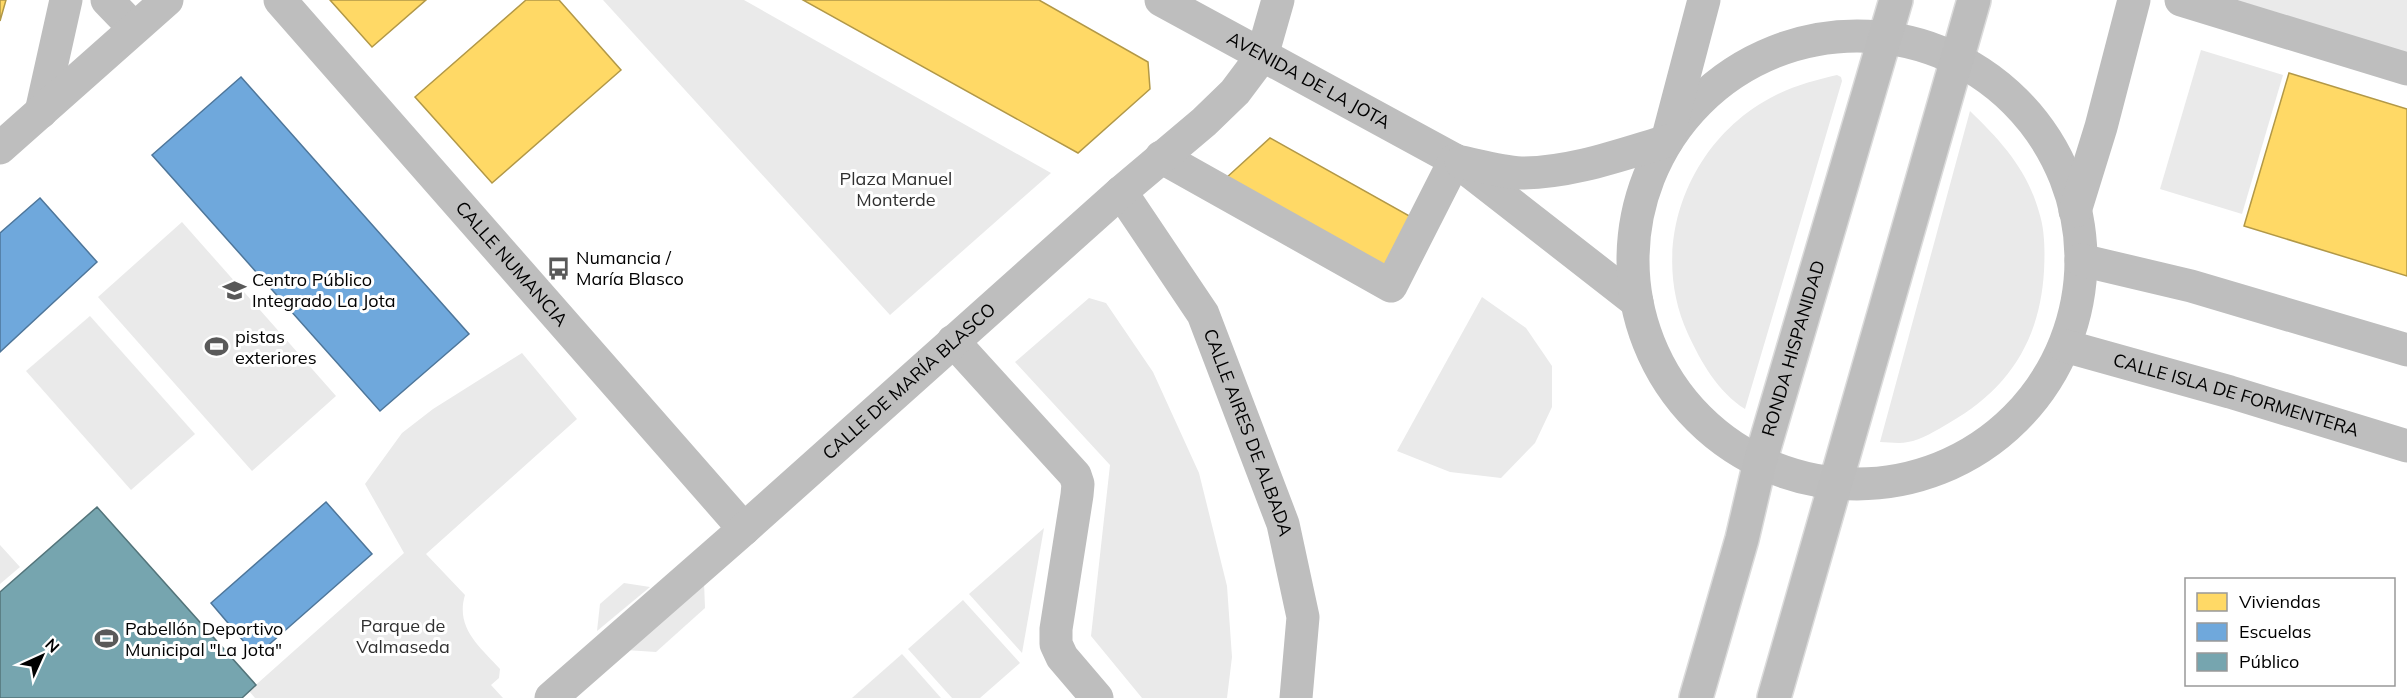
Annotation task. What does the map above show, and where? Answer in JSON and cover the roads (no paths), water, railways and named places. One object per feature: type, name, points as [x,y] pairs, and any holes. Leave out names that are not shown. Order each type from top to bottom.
[{"type":"highway","name":"RONDA HISPANIDAD","points":[[1696,698],[1742,539],[1760,462],[1896,0]]},
{"type":"highway","points":[[1774,698],[1974,0]]},
{"type":"street","points":[[41,112],[66,0]]},
{"type":"street","points":[[106,0],[134,28]]},
{"type":"street","points":[[0,148],[166,0]]},
{"type":"street","name":"CALLE NUMANCIA","points":[[280,0],[744,529]]},
{"type":"street","name":"AVENIDA DE LA JOTA","points":[[1161,0],[1455,160],[1637,302]]},
{"type":"street","points":[[1262,56],[1278,0]]},
{"type":"street","points":[[1667,141],[1704,0]]},
{"type":"street","points":[[2075,211],[2101,127],[2134,0]]},
{"type":"street","points":[[2181,0],[2407,69]]},
{"type":"street","points":[[1849,37],[1886,38],[1922,46],[1957,60],[1993,82],[2023,110],[2048,144],[2067,181],[2075,211],[2081,260],[2077,304],[2065,346],[2045,382],[2020,415],[1989,442],[1954,462],[1916,477],[1876,484],[1834,483],[1797,476],[1760,462],[1730,444],[1701,421],[1676,392],[1657,360],[1644,329],[1637,302],[1634,248],[1638,215],[1653,166],[1667,141],[1689,112],[1715,87],[1745,66],[1778,51],[1813,40],[1849,37]]},
{"type":"street","name":"CALLE DE MARÍA BLASCO","points":[[551,698],[1227,100],[1262,56]]},
{"type":"street","name":"AVENIDA DE LA JOTA","points":[[1455,160],[1495,170],[1520,173],[1557,170],[1613,158],[1667,141]]},
{"type":"street","points":[[1161,157],[1391,286],[1455,160]]},
{"type":"street","name":"CALLE AIRES DE ALBADA","points":[[1121,192],[1203,314],[1283,524],[1303,617],[1296,698]]},
{"type":"street","points":[[2081,260],[2191,286],[2407,350]]},
{"type":"street","points":[[953,341],[1075,475],[1078,484],[1056,629],[1056,644],[1062,657],[1097,698]]},
{"type":"street","name":"CALLE ISLA DE FORMENTERA","points":[[2065,346],[2230,392],[2407,446]]},
{"type":"place","name":"Numancia / María Blasco","points":[[558,268]]},
{"type":"place","name":"Centro Público Integrado La Jota","points":[[234,290]]},
{"type":"place","name":"pistas exteriores","points":[[217,347]]},
{"type":"place","name":"Pabellón Deportivo Municipal \"La Jota\"","points":[[107,639]]},
{"type":"park label","name":"Plaza Manuel Monterde","points":[[896,189]]},
{"type":"park label","name":"Parque de Valmaseda","points":[[403,636]]}]
